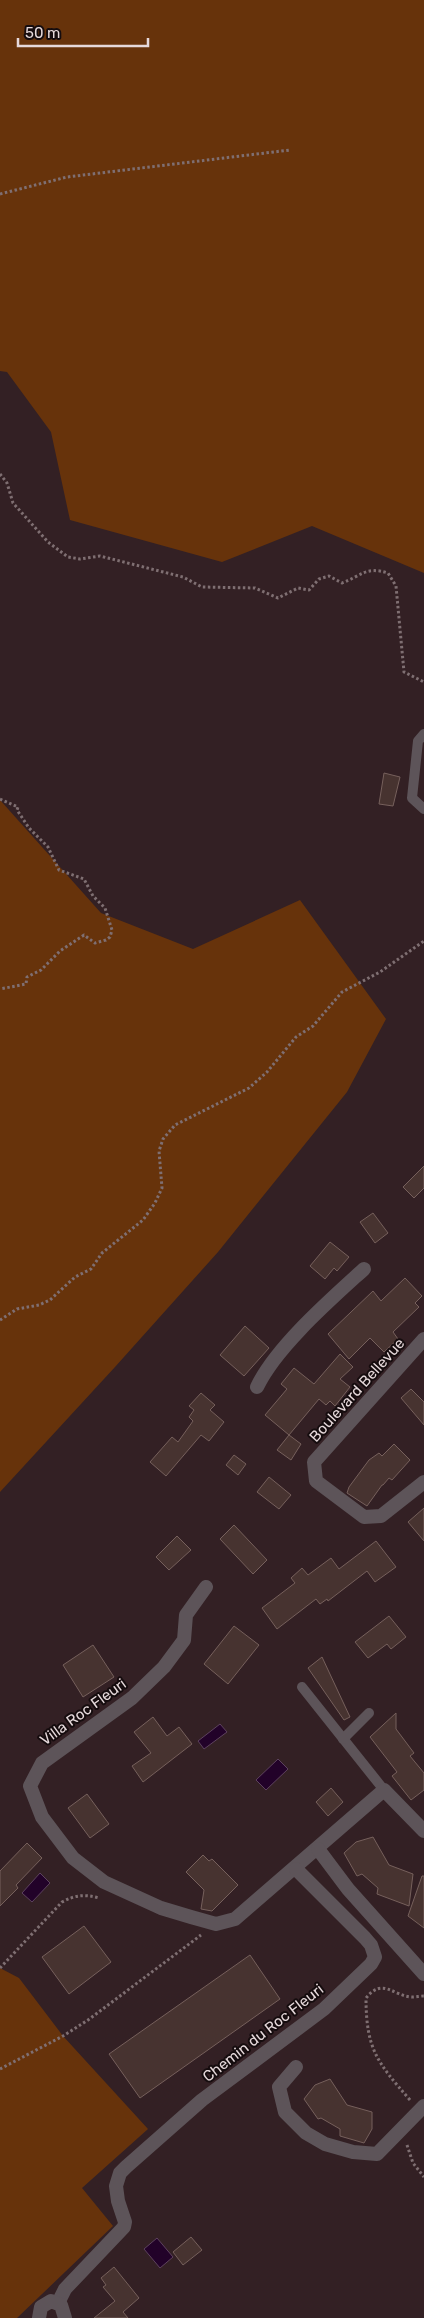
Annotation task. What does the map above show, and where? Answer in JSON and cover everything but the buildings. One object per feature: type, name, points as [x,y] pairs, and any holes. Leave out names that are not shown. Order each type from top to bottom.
[{"type":"street","points":[[257,1387],[262,1375],[296,1335],[364,1269]]},
{"type":"street","name":"Boulevard Bellevue","points":[[424,1339],[314,1462],[316,1481],[364,1517],[381,1516],[424,1482]]},
{"type":"street","name":"Villa Roc Fleuri","points":[[206,1587],[186,1616],[184,1640],[164,1667],[125,1703],[42,1762],[30,1786],[42,1817],[73,1858],[104,1882],[161,1908],[216,1924]]},
{"type":"street","points":[[216,1924],[235,1919],[296,1869],[384,1790],[423,1829]]},
{"type":"street","points":[[318,1849],[348,1889],[424,1974]]},
{"type":"street","name":"Chemin du Roc Fleuri","points":[[58,2303],[65,2289],[124,2227],[125,2222],[116,2192],[120,2173],[202,2100],[324,2009],[375,1957],[371,1945],[365,1938],[296,1869]]},
{"type":"street","points":[[296,2067],[279,2087],[285,2112],[306,2133],[325,2144],[353,2152],[377,2154],[422,2108]]},
{"type":"street","points":[[39,2318],[39,2311],[43,2304],[51,2301],[58,2303],[64,2309],[65,2318]]},
{"type":"lane","points":[[424,734],[418,741],[412,798],[424,809]]},
{"type":"lane","points":[[302,1687],[384,1790]]},
{"type":"lane","points":[[343,1739],[370,1713]]},
{"type":"path","points":[[0,194],[67,177],[290,150]]},
{"type":"path","points":[[0,474],[7,483],[13,503],[48,542],[68,557],[80,559],[100,556],[183,577],[202,587],[255,588],[278,598],[298,588],[309,590],[319,579],[329,576],[342,583],[364,572],[377,570],[388,573],[396,586],[404,672],[424,682]]},
{"type":"path","points":[[0,799],[18,807],[17,810],[29,828],[48,847],[59,870],[84,879],[93,896],[105,908],[112,930],[110,937],[95,943],[84,935],[60,952],[40,970],[27,977],[26,984],[0,989]]},
{"type":"path","points":[[1,1318],[17,1309],[39,1305],[50,1300],[68,1283],[91,1268],[102,1253],[142,1220],[156,1204],[162,1188],[159,1151],[163,1139],[175,1125],[249,1088],[267,1072],[296,1037],[313,1026],[342,992],[380,972],[424,941]]},
{"type":"path","points":[[0,1968],[62,1902],[75,1895],[90,1895],[105,1900]]},
{"type":"path","points":[[0,2069],[63,2036],[88,2020],[216,1924]]},
{"type":"path","points":[[422,2108],[381,2066],[370,2039],[366,1998],[372,1991],[387,1988],[410,1997],[424,1996]]},
{"type":"path","points":[[401,2130],[413,2163],[424,2177]]},
{"type":"shaded area","points":[[0,0],[424,0],[424,573],[312,526],[222,562],[70,520],[51,432],[7,372],[0,371]]},
{"type":"shaded area","points":[[0,800],[101,913],[193,949],[300,900],[386,1019],[347,1092],[218,1252],[0,1492]]},
{"type":"shaded area","points":[[220,1724],[227,1732],[204,1749],[198,1741]]},
{"type":"shaded area","points":[[278,1759],[288,1769],[266,1790],[256,1780]]},
{"type":"shaded area","points":[[40,1873],[50,1883],[32,1902],[22,1893]]},
{"type":"shaded area","points":[[0,1968],[19,1978],[63,2036],[148,2129],[82,2188],[113,2226],[17,2318],[0,2318]]},
{"type":"shaded area","points":[[157,2238],[173,2257],[160,2268],[144,2249]]}]
